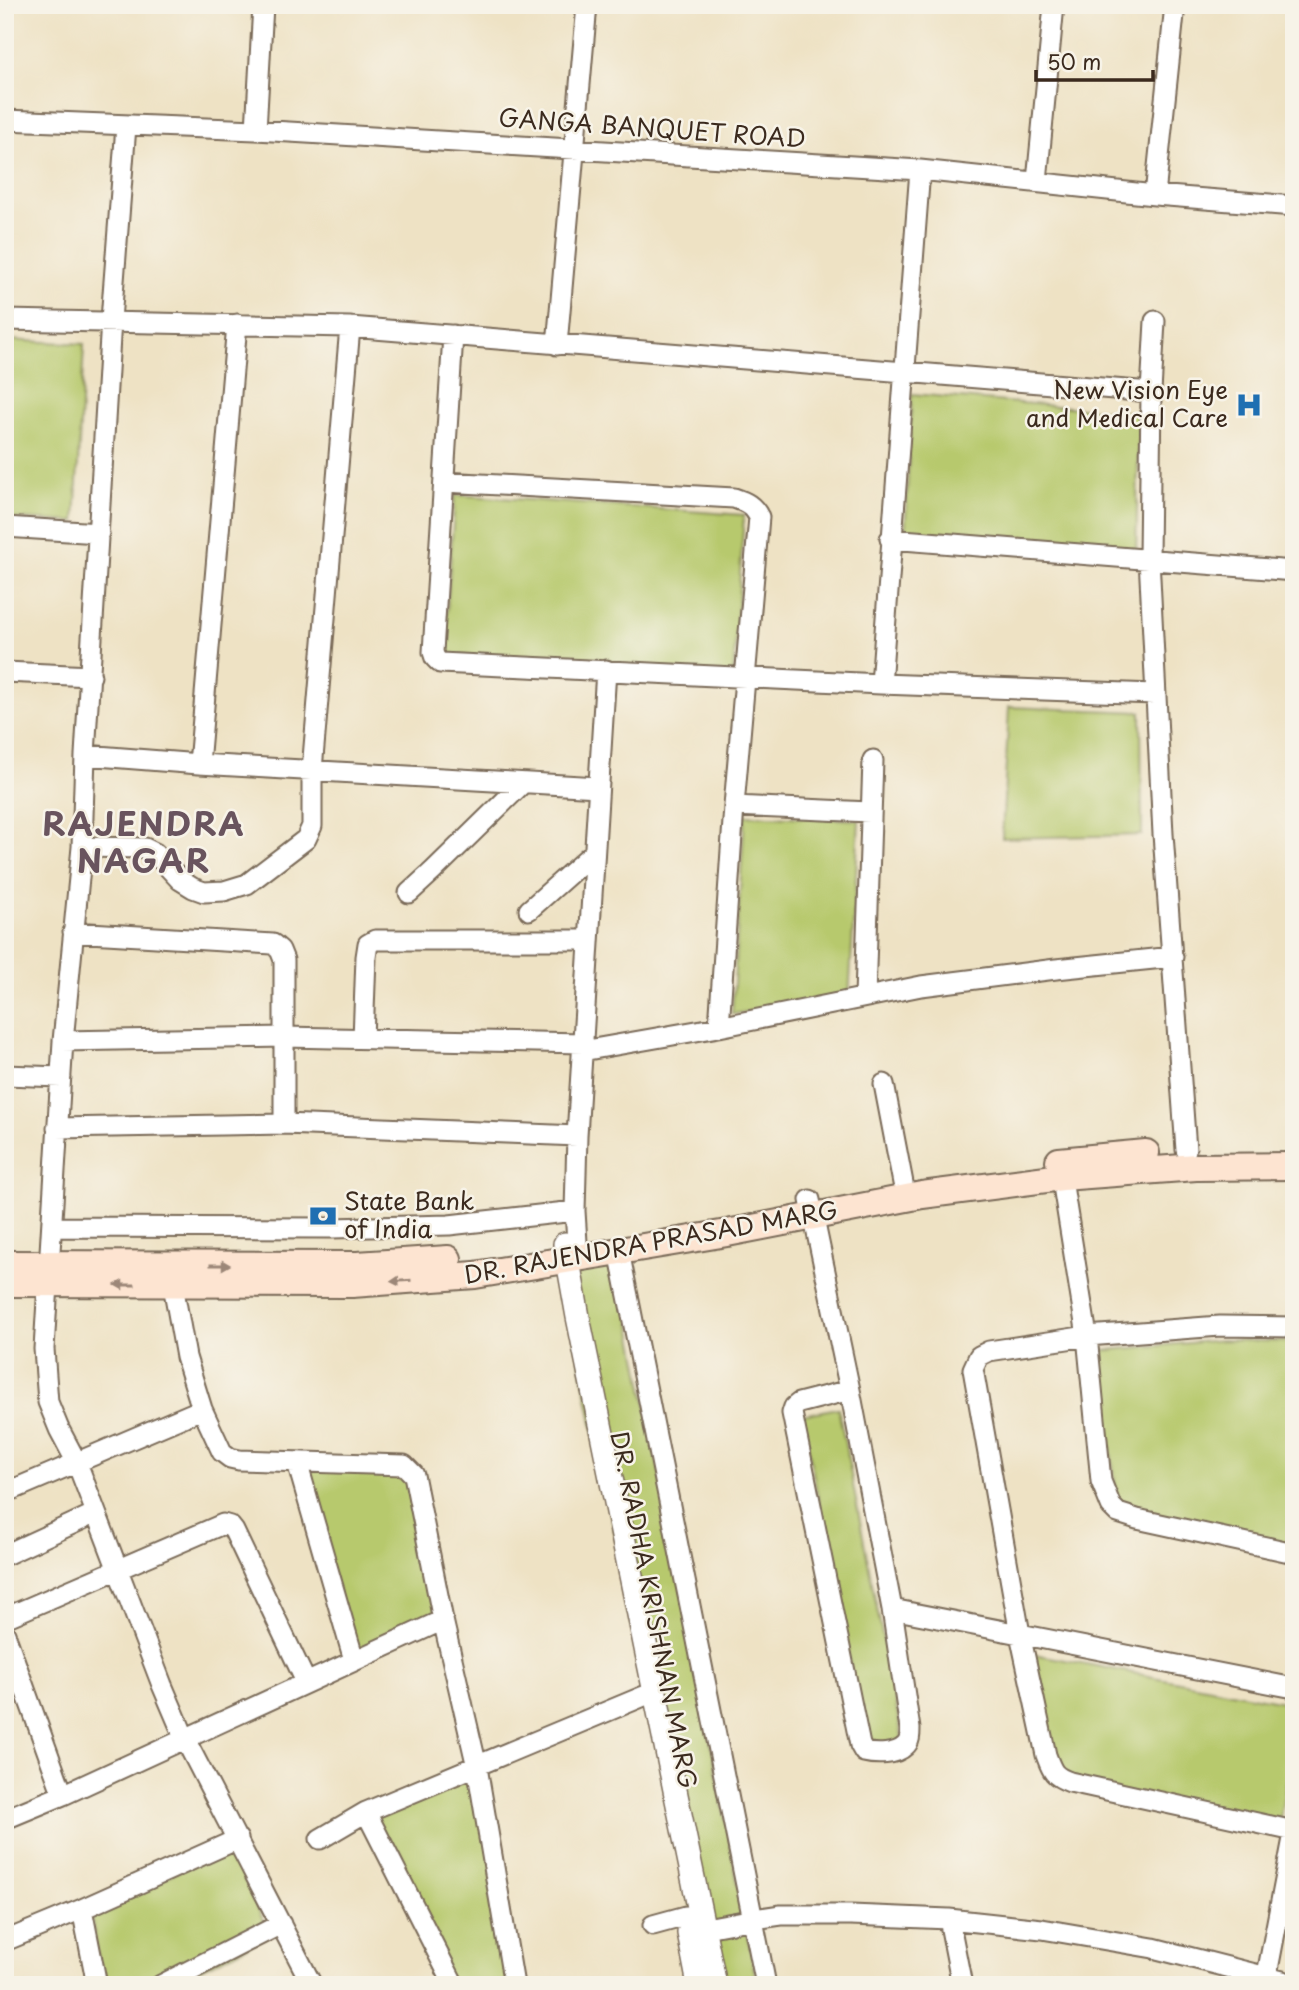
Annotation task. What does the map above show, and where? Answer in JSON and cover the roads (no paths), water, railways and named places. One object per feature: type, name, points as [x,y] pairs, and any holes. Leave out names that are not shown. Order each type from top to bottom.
[{"type":"main road","name":"DR. RAJENDRA PRASAD MARG","points":[[5,1264],[49,1274],[173,1285],[352,1284],[475,1275],[566,1251],[811,1208],[922,1195],[1060,1169],[1097,1156],[1186,1150],[1294,1150]]},
{"type":"main road","name":"DR. RAJENDRA PRASAD MARG","points":[[5,1283],[49,1274],[357,1265],[566,1251],[619,1251],[727,1233],[903,1183],[969,1171],[1294,1166]]},
{"type":"street","points":[[256,130],[262,5]]},
{"type":"street","points":[[557,345],[587,5]]},
{"type":"street","points":[[1037,181],[1054,5]]},
{"type":"street","points":[[1155,195],[1175,5]]},
{"type":"street","name":"GANGA BANQUET ROAD","points":[[5,120],[256,130],[920,170],[1155,195],[1294,206]]},
{"type":"street","points":[[126,126],[111,320],[82,847],[57,1128],[44,1349],[48,1402],[77,1463],[185,1739],[312,1985]]},
{"type":"street","points":[[881,684],[920,170]]},
{"type":"street","points":[[5,320],[111,320],[350,327],[1151,392]]},
{"type":"street","points":[[1155,321],[1151,392],[1149,558],[1163,834],[1186,1150]]},
{"type":"street","points":[[199,764],[237,324]]},
{"type":"street","points":[[82,847],[145,848],[155,853],[180,880],[204,892],[224,891],[247,884],[306,839],[312,826],[312,770],[350,327]]},
{"type":"street","points":[[453,335],[433,652],[440,663],[1155,694]]},
{"type":"street","points":[[444,482],[734,498],[747,502],[755,509],[759,526],[734,806],[719,1027]]},
{"type":"street","points":[[5,527],[99,533]]},
{"type":"street","points":[[891,539],[1294,571]]},
{"type":"street","points":[[606,670],[582,1047],[575,1212],[566,1251],[692,1926],[715,1985]]},
{"type":"street","points":[[5,672],[91,676]]},
{"type":"street","points":[[85,755],[598,787]]},
{"type":"street","points":[[865,996],[873,760]]},
{"type":"street","points":[[409,893],[523,783]]},
{"type":"street","points":[[734,806],[870,812]]},
{"type":"street","points":[[528,910],[594,852]]},
{"type":"street","points":[[73,932],[273,944],[280,950],[284,960],[284,1124]]},
{"type":"street","points":[[363,1039],[366,957],[368,944],[375,940],[589,940]]},
{"type":"street","points":[[63,1041],[284,1037],[582,1047],[719,1027],[922,986],[1173,957]]},
{"type":"street","points":[[5,1075],[61,1077]]},
{"type":"street","points":[[884,1084],[903,1183]]},
{"type":"street","points":[[57,1128],[284,1124],[577,1136]]},
{"type":"street","points":[[1060,1169],[1087,1336],[1101,1481],[1111,1506],[1118,1513],[1137,1519],[1294,1553]]},
{"type":"street","points":[[811,1208],[850,1390],[892,1609],[910,1729],[910,1739],[905,1747],[894,1752],[873,1754],[864,1752],[860,1745],[792,1413],[799,1403],[850,1390]]},
{"type":"street","points":[[52,1227],[331,1228],[449,1225],[575,1212]]},
{"type":"street","name":"DR. RADHA KRISHNAN MARG","points":[[566,1251],[625,1606],[692,1926],[699,1985]]},
{"type":"street","points":[[619,1251],[766,1985]]},
{"type":"street","points":[[173,1285],[186,1357],[202,1409],[222,1452],[239,1460],[404,1465],[410,1469],[416,1483],[443,1619],[477,1767],[514,1985]]},
{"type":"street","points":[[1266,1981],[1294,1832],[1059,1778],[1051,1770],[1020,1634],[974,1370],[979,1356],[989,1351],[1087,1336],[1220,1326],[1294,1326]]},
{"type":"street","points":[[5,1493],[202,1409]]},
{"type":"street","points":[[297,1462],[354,1660]]},
{"type":"street","points":[[5,1555],[96,1513]]},
{"type":"street","points":[[5,1618],[223,1524],[234,1531],[306,1682]]},
{"type":"street","points":[[892,1609],[1294,1688]]},
{"type":"street","points":[[5,1819],[63,1796],[443,1619]]},
{"type":"street","points":[[5,1634],[63,1796]]},
{"type":"street","points":[[320,1839],[366,1812],[644,1696]]},
{"type":"street","points":[[366,1812],[454,1985]]},
{"type":"street","points":[[5,1941],[238,1839]]},
{"type":"street","points":[[82,1909],[97,1985]]},
{"type":"street","points":[[653,1925],[692,1926],[781,1915],[949,1919],[1042,1929],[1153,1948],[1266,1981],[1294,1984]]},
{"type":"street","points":[[949,1919],[962,1985]]},
{"type":"street","points":[[162,1985],[281,1924]]},
{"type":"place","name":"New Vision Eye and Medical Care","points":[[1249,405]]},
{"type":"place","name":"State Bank of India","points":[[323,1216]]},
{"type":"district","name":"RAJENDRA NAGAR","points":[[144,844]]}]
